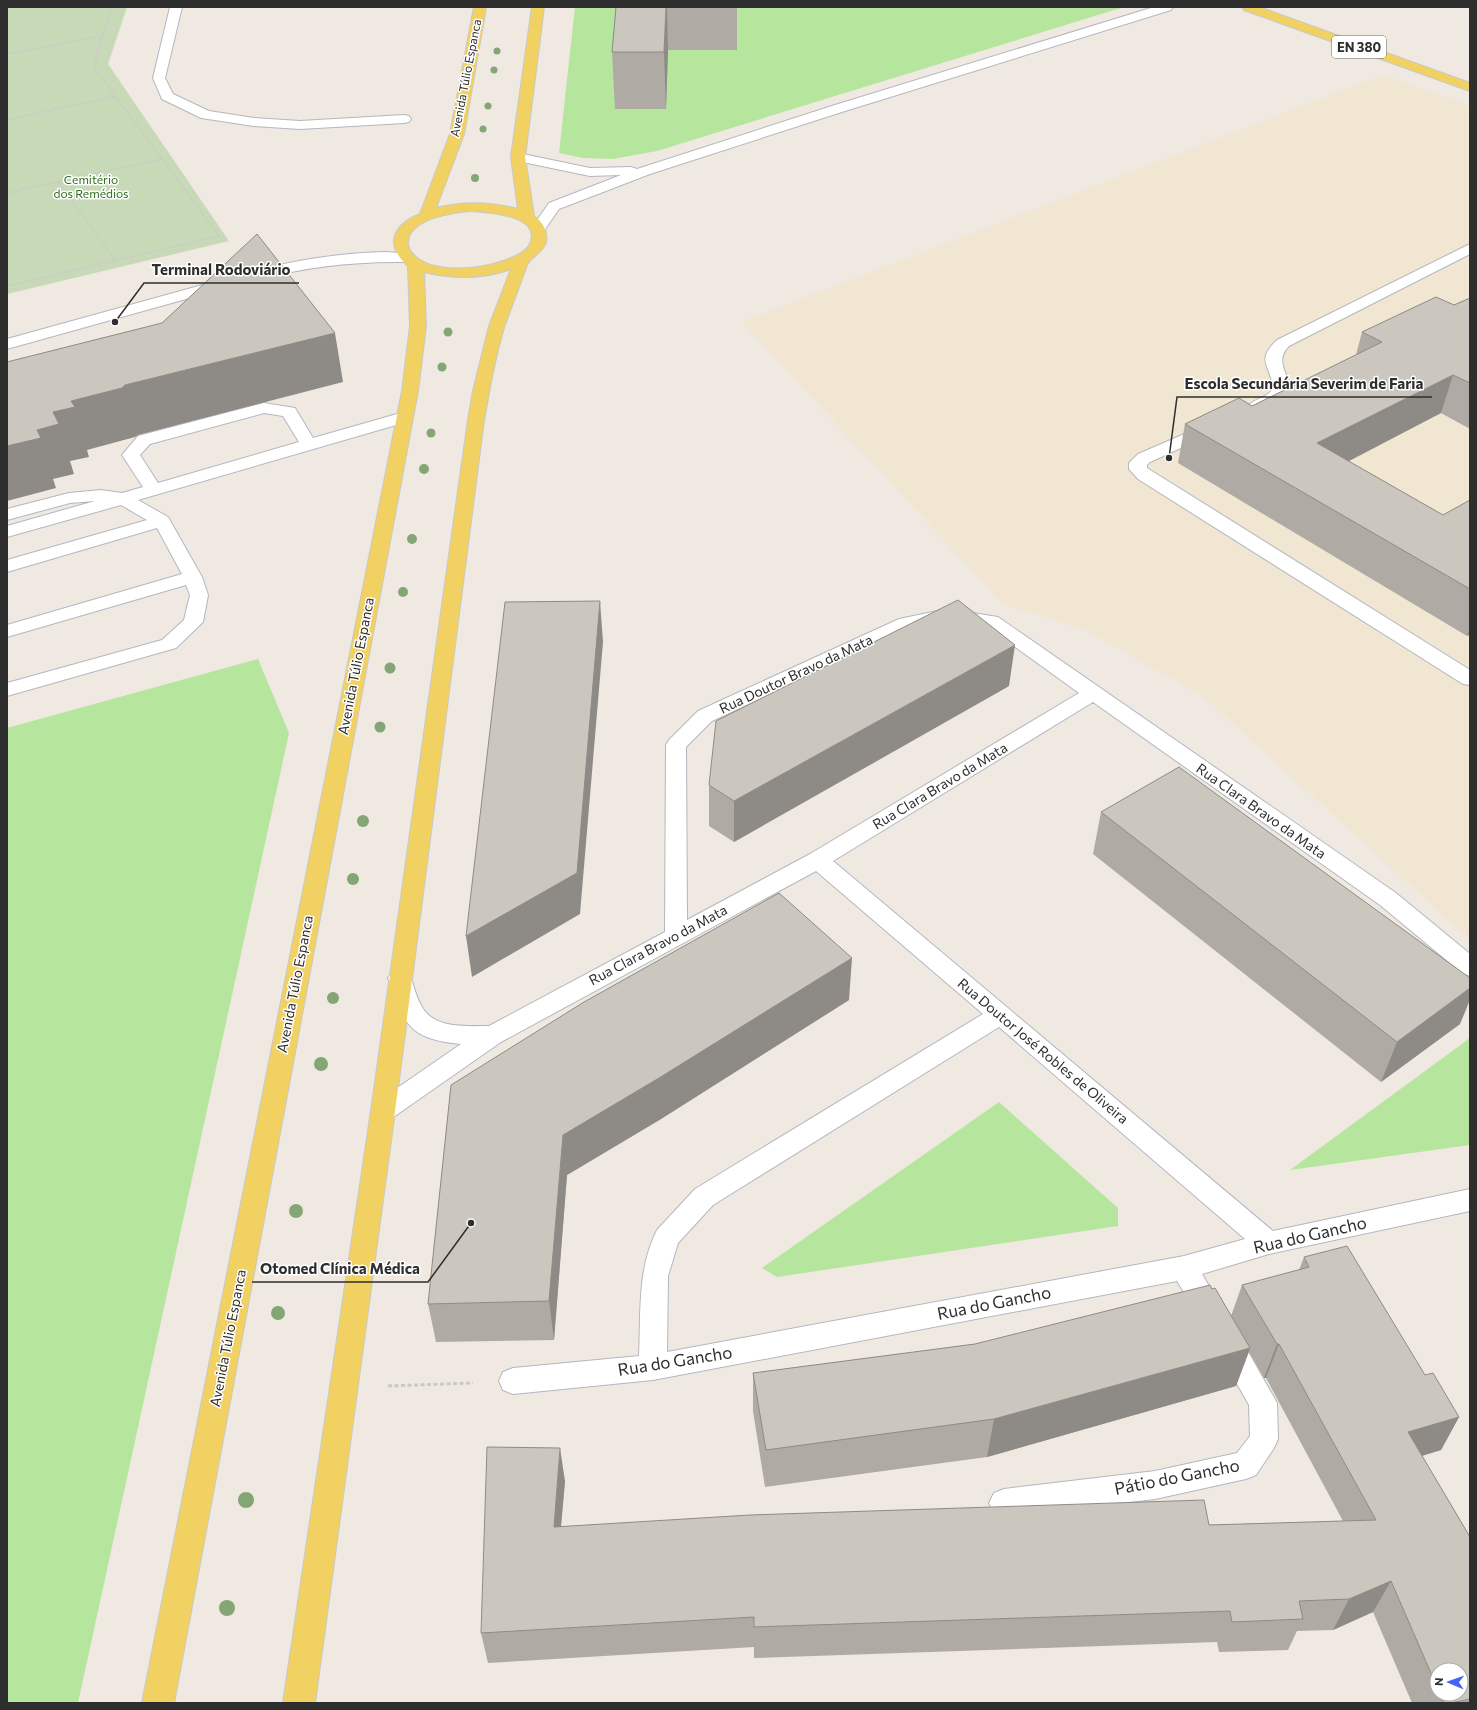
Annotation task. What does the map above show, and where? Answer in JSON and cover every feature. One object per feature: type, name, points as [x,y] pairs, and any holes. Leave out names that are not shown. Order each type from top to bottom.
[{"type":"main road","name":"Avenida Túlio Espanca","points":[[426,216],[457,134],[480,7]]},
{"type":"main road","points":[[527,218],[518,157],[538,7]]},
{"type":"main road","name":"EN 380","points":[[1248,7],[1470,87]]},
{"type":"main road","name":"Avenida Túlio Espanca","points":[[158,1703],[410,391],[418,326],[411,260],[400,246],[402,235],[410,225],[426,216],[445,210],[468,207],[483,207],[511,211],[527,218],[538,229]]},
{"type":"main road","points":[[411,260],[434,270],[457,273],[481,272],[504,267],[522,259],[534,250],[540,240],[538,229]]},
{"type":"main road","points":[[299,1703],[383,1111],[476,420],[481,392],[497,326],[522,259]]},
{"type":"street","points":[[176,7],[170,24],[159,78],[167,96],[206,115],[254,122],[300,125],[404,119]]},
{"type":"street","points":[[538,229],[554,206],[645,171],[840,108],[1167,7]]},
{"type":"street","points":[[518,157],[590,172],[645,171]]},
{"type":"street","points":[[1242,413],[1270,400],[1278,395],[1282,389],[1272,354],[1275,348],[1279,345],[1470,248]]},
{"type":"street","points":[[7,344],[240,279],[322,260],[368,256],[411,260]]},
{"type":"street","points":[[153,490],[131,455],[144,440],[264,408],[289,412],[309,445]]},
{"type":"street","points":[[7,532],[404,417]]},
{"type":"street","points":[[1221,423],[1144,458],[1138,463],[1138,469],[1144,476],[1470,679]]},
{"type":"street","points":[[7,515],[69,498],[101,495],[124,499],[162,521],[193,577],[199,595],[193,622],[169,644],[7,690]]},
{"type":"street","points":[[7,566],[162,521]]},
{"type":"street","points":[[7,631],[193,577]]},
{"type":"street","name":"Rua Doutor Bravo da Mata","points":[[676,935],[676,745],[705,716],[906,623],[947,615],[991,621],[1093,693]]},
{"type":"street","name":"Rua Clara Bravo da Mata","points":[[383,1111],[492,1035],[818,860],[1093,693],[1388,899],[1470,967]]},
{"type":"street","name":"Rua Doutor José Robles de Oliveira","points":[[818,860],[1269,1243]]},
{"type":"street","points":[[400,978],[413,1013],[424,1024],[439,1031],[469,1035],[492,1035]]},
{"type":"street","points":[[653,1367],[656,1270],[666,1238],[704,1197],[1000,1015]]},
{"type":"street","name":"Rua do Gancho","points":[[513,1381],[653,1367],[1184,1268],[1269,1243],[1470,1200]]},
{"type":"street","name":"Pátio do Gancho","points":[[1004,1503],[1155,1484],[1246,1465],[1264,1439],[1263,1402],[1184,1268]]},
{"type":"path","points":[[7,286],[219,236],[94,67],[102,36],[112,7]]},
{"type":"path","points":[[7,54],[102,36]]},
{"type":"path","points":[[7,120],[116,96]]},
{"type":"path","points":[[7,193],[162,159]]},
{"type":"path","points":[[58,182],[115,260]]},
{"type":"path","points":[[343,1388],[513,1381]]},
{"type":"shaded area","points":[[1383,75],[1470,106],[1470,940],[1203,696],[1083,629],[1003,604],[742,322]]},
{"type":"green space","name":"Cemitério dos Remédios","points":[[7,7],[127,7],[108,64],[229,241],[7,294]]},
{"type":"green space","points":[[575,7],[1124,7],[657,151],[613,159],[583,158],[559,153]]},
{"type":"green space","points":[[258,659],[289,733],[78,1703],[7,1703],[7,728]]},
{"type":"green space","points":[[1470,1038],[1470,1145],[1290,1170]]},
{"type":"green space","points":[[999,1102],[1118,1208],[1118,1226],[777,1277],[762,1268]]},
{"type":"building","points":[[616,7],[666,7],[664,52],[612,52]]},
{"type":"building","points":[[257,234],[335,333],[125,385],[122,388],[71,401],[75,407],[53,412],[59,424],[37,430],[41,438],[7,446],[7,362],[162,323]]},
{"type":"building","points":[[1436,297],[1454,305],[1470,298],[1470,383],[1453,375],[1317,443],[1443,515],[1470,500],[1470,589],[1185,424],[1239,398],[1252,406],[1382,342],[1362,332]]},
{"type":"building","points":[[958,600],[1015,645],[734,801],[709,785],[716,721]]},
{"type":"building","points":[[600,601],[577,873],[466,936],[505,602]]},
{"type":"building","points":[[1179,767],[1470,978],[1470,988],[1397,1042],[1101,812]]},
{"type":"building","points":[[779,893],[852,958],[659,1078],[563,1135],[549,1301],[428,1304],[451,1085],[584,1002]]},
{"type":"building","points":[[1347,1246],[1425,1375],[1433,1373],[1459,1417],[1408,1432],[1470,1537],[1470,1699],[1469,1662],[1429,1662],[1429,1669],[1391,1581],[1349,1599],[1299,1601],[1303,1619],[1232,1622],[1230,1611],[754,1627],[754,1617],[481,1633],[487,1447],[560,1448],[554,1527],[750,1515],[1204,1500],[1209,1525],[1376,1520],[1279,1344],[1277,1344],[1242,1285],[1309,1267],[1304,1257]]},
{"type":"building","points":[[1210,1285],[1212,1289],[1215,1288],[1250,1348],[994,1419],[766,1450],[753,1373],[975,1344]]},
{"type":"place","name":"Terminal Rodoviário","points":[[115,322]]},
{"type":"place","name":"Escola Secundária Severim de Faria","points":[[1169,458]]},
{"type":"place","name":"Otomed Clínica Médica","points":[[471,1223]]}]
